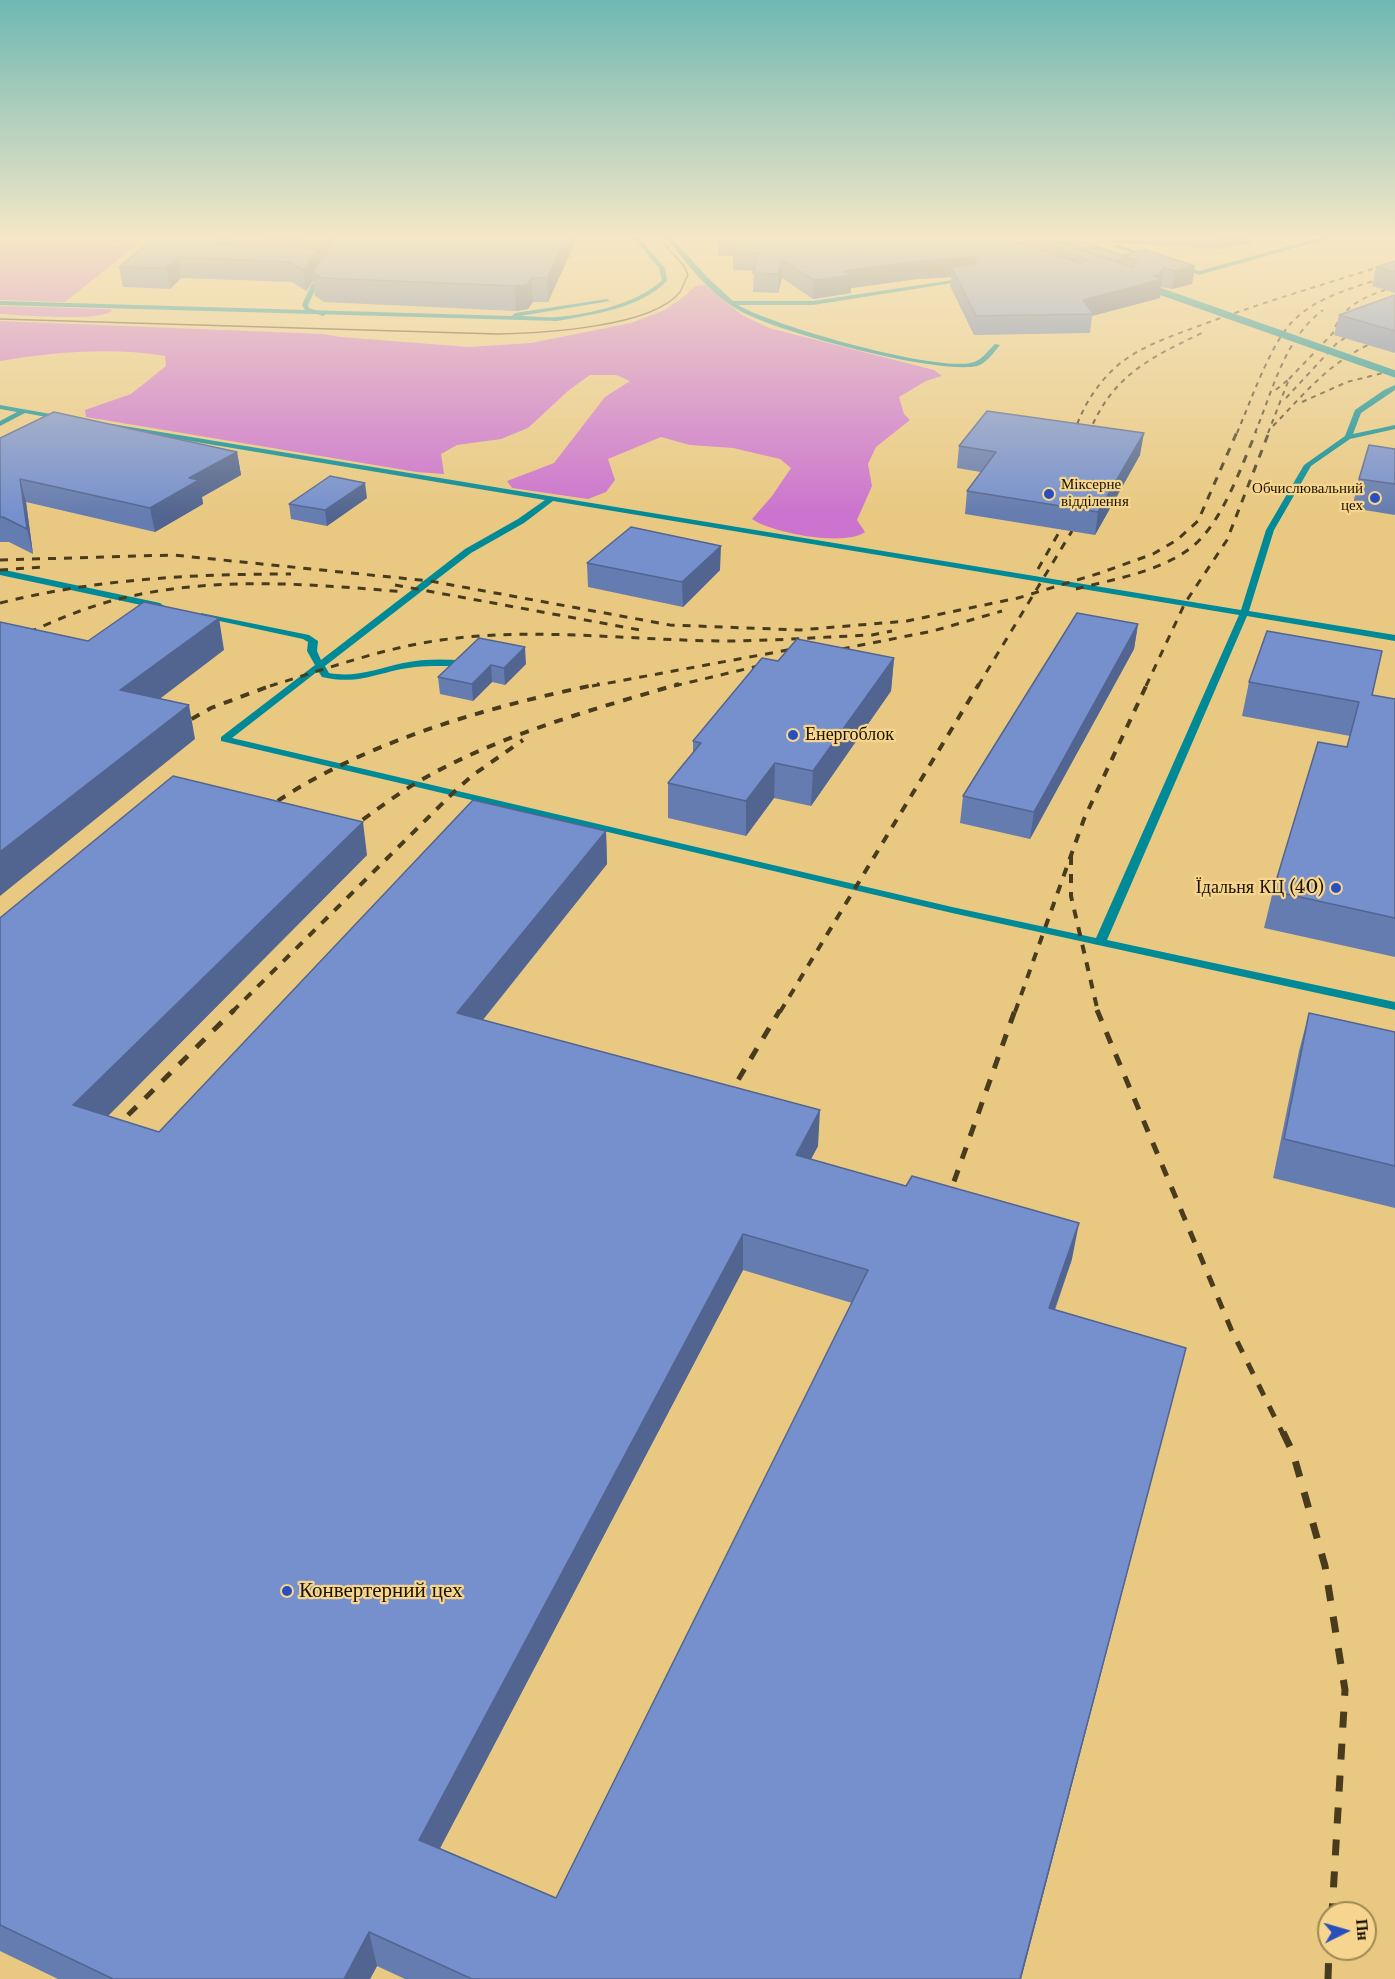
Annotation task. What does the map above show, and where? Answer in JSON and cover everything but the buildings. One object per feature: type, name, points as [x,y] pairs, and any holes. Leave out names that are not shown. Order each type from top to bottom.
[{"type":"street","points":[[794,329],[929,362],[961,366],[976,364],[997,345]]},
{"type":"street","points":[[1268,329],[1395,374]]},
{"type":"street","points":[[1348,437],[1358,412],[1395,387]]},
{"type":"street","points":[[0,407],[71,419]]},
{"type":"street","points":[[0,424],[24,411]]},
{"type":"street","points":[[107,425],[1395,638]]},
{"type":"street","points":[[1100,942],[1244,613],[1270,530],[1308,465],[1348,437],[1395,427]]},
{"type":"street","points":[[553,498],[522,521],[468,551],[224,739],[952,910],[1395,1005]]},
{"type":"street","points":[[0,572],[169,608]]},
{"type":"street","points":[[191,613],[313,640],[312,651],[325,675],[343,680],[366,678],[403,666],[429,662],[459,663]]},
{"type":"shaded area","points":[[0,329],[208,329],[323,334],[469,347],[531,343],[599,329],[774,329],[934,370],[942,376],[926,381],[899,397],[904,414],[910,420],[876,447],[868,464],[872,486],[857,520],[865,532],[842,538],[826,538],[775,529],[752,519],[772,496],[791,468],[780,459],[733,448],[690,445],[661,437],[608,459],[615,480],[606,492],[588,499],[512,488],[507,481],[554,463],[605,397],[630,381],[616,375],[590,375],[569,390],[528,428],[501,439],[457,445],[441,454],[444,474],[417,472],[86,417],[85,410],[131,394],[166,366],[165,356],[103,351],[41,355],[0,361]]},
{"type":"tram line","points":[[343,329],[497,334],[571,329]]},
{"type":"railway","points":[[1074,433],[1086,405],[1110,372],[1127,358],[1148,346],[1191,329]]},
{"type":"railway","points":[[1237,433],[1268,359],[1286,329]]},
{"type":"railway","points":[[1255,433],[1281,366],[1303,329]]},
{"type":"railway","points":[[1289,379],[1335,329]]},
{"type":"railway","points":[[1089,433],[1098,413],[1109,397],[1134,371],[1165,351],[1202,333]]},
{"type":"railway","points":[[1286,398],[1337,343],[1345,338]]},
{"type":"railway","points":[[1273,426],[1329,370],[1368,345]]},
{"type":"railway","points":[[1302,402],[1347,382],[1395,370]]},
{"type":"railway","points":[[1268,433],[1289,379]]},
{"type":"railway","points":[[1272,393],[1289,379]]},
{"type":"railway","points":[[1072,439],[1074,432]]},
{"type":"railway","points":[[1086,440],[1089,432]]},
{"type":"railway","points":[[1034,593],[1153,554],[1177,540],[1198,521],[1237,432]]},
{"type":"railway","points":[[1076,589],[1151,569],[1166,563],[1192,547],[1213,524],[1237,477],[1256,432]]},
{"type":"railway","points":[[1146,686],[1185,603],[1227,540],[1269,432]]},
{"type":"railway","points":[[1038,569],[1061,529]]},
{"type":"railway","points":[[1034,593],[1072,531]]},
{"type":"railway","points":[[0,560],[173,555],[430,581],[670,625],[800,630],[907,621],[1034,593]]},
{"type":"railway","points":[[0,570],[42,567]]},
{"type":"railway","points":[[0,603],[108,583],[217,575],[291,574]]},
{"type":"railway","points":[[0,646],[91,607],[158,591],[228,584],[264,584],[335,586],[405,592]]},
{"type":"railway","points":[[395,585],[640,630]]},
{"type":"railway","points":[[978,686],[1034,593]]},
{"type":"railway","points":[[826,652],[933,631],[1002,611]]},
{"type":"railway","points":[[270,686],[398,648],[476,636],[546,634],[741,641],[872,635],[892,631]]},
{"type":"railway","points":[[592,686],[804,647]]},
{"type":"railway","points":[[674,686],[771,663]]},
{"type":"railway","points":[[176,728],[211,708],[275,684]]},
{"type":"railway","points":[[263,811],[300,787],[381,747],[468,716],[599,684]]},
{"type":"railway","points":[[348,830],[416,783],[478,751],[544,726],[679,684]]},
{"type":"railway","points":[[780,1012],[979,684]]},
{"type":"railway","points":[[1015,1012],[1084,819],[1147,684]]},
{"type":"railway","points":[[232,1012],[454,792],[473,775],[523,740]]},
{"type":"railway","points":[[1071,856],[1071,896],[1098,1012]]},
{"type":"railway","points":[[111,1132],[234,1010]]},
{"type":"railway","points":[[726,1100],[780,1010]]},
{"type":"railway","points":[[946,1204],[1015,1010]]},
{"type":"railway","points":[[1097,1010],[1231,1329],[1283,1434]]},
{"type":"railway","points":[[1283,1432],[1293,1453],[1325,1566],[1345,1690],[1333,1901]]},
{"type":"railway","points":[[1328,1979],[1329,1961]]},
{"type":"place","name":"Міксерне відділення","points":[[1049,494]]},
{"type":"place","name":"Обчислювальний цех","points":[[1375,498]]},
{"type":"place","name":"Енергоблок","points":[[793,735]]},
{"type":"place","name":"Їдальня КЦ (40)","points":[[1336,888]]},
{"type":"place","name":"Конвертерний цех","points":[[287,1591]]}]
